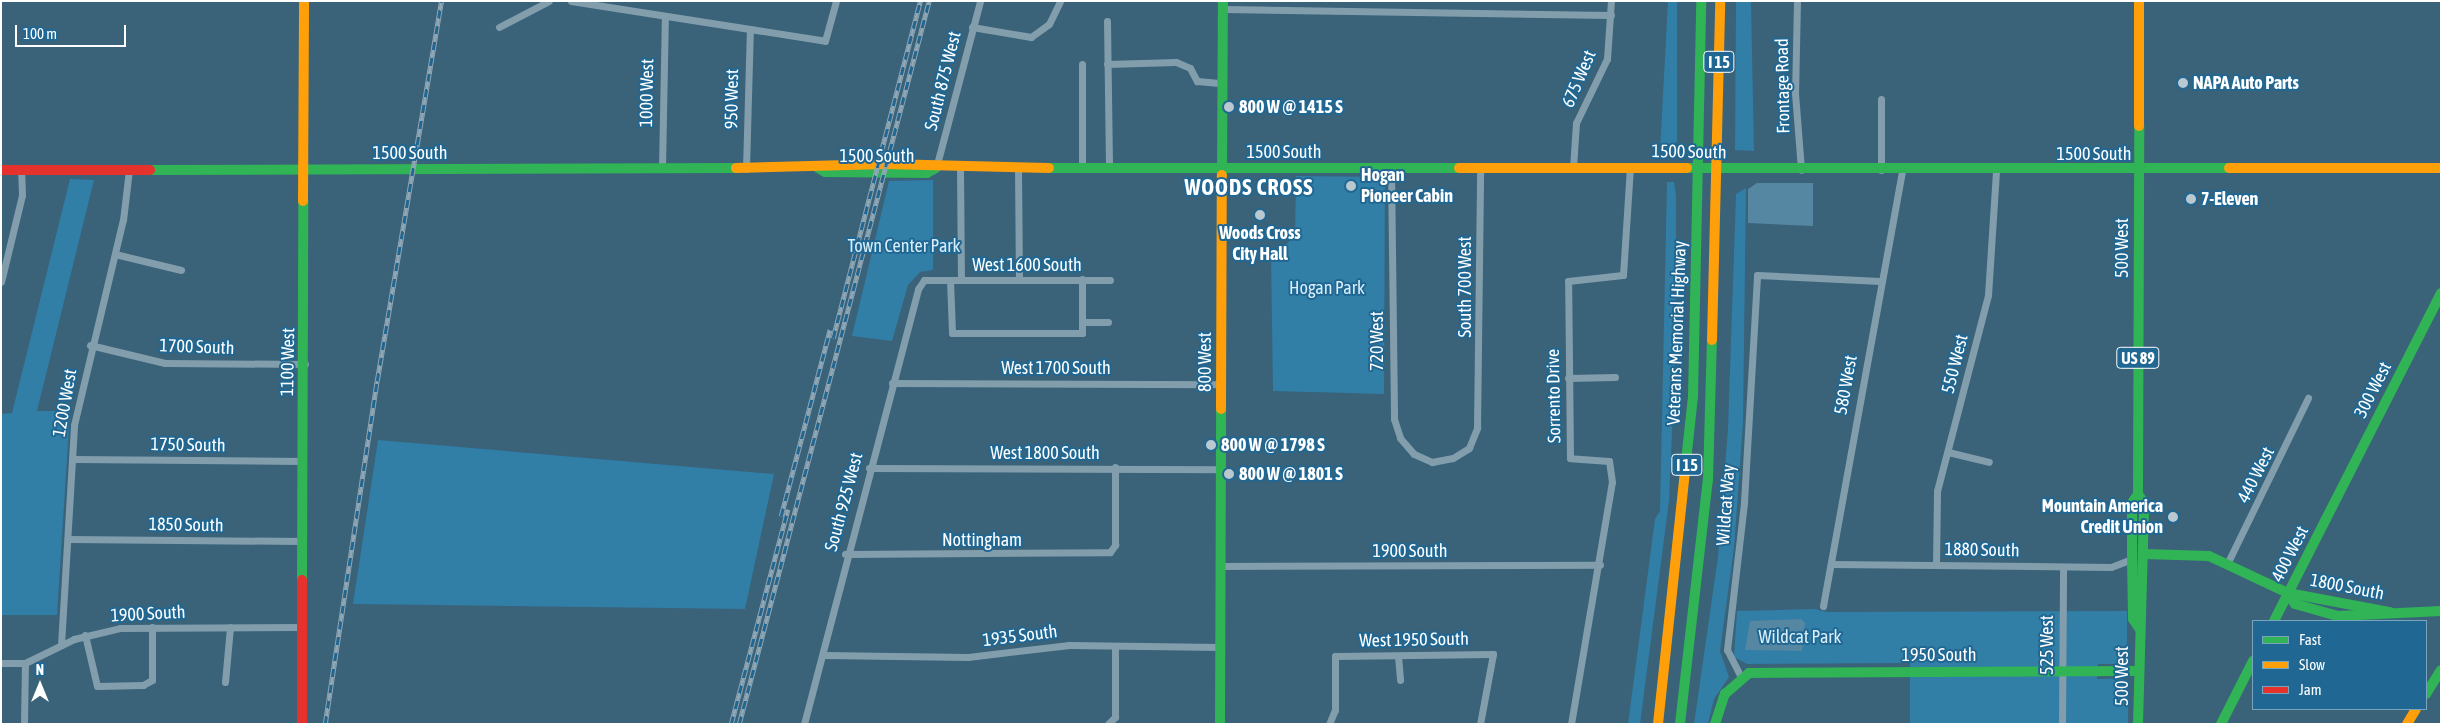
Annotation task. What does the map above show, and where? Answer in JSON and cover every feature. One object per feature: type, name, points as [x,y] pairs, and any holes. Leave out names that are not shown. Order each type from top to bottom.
[{"type":"main road","name":"1100 West","points":[[302,724],[305,364],[304,1]]},
{"type":"main road","name":"Veterans Memorial Highway","points":[[1658,724],[1693,397],[1701,1]]},
{"type":"main road","name":"Veterans Memorial Highway","points":[[1680,724],[1708,480],[1720,1]]},
{"type":"main road","name":"500 West","points":[[2138,724],[2138,628],[2143,619],[2144,554],[2144,503],[2138,494],[2139,1]]},
{"type":"main road","name":"800 West","points":[[1220,724],[1223,5]]},
{"type":"main road","name":"1500 South","points":[[1,170],[746,169],[919,164],[936,168],[2138,170],[2441,168]]},
{"type":"main road","name":"300 West","points":[[2335,502],[2441,293]]},
{"type":"main road","name":"500 West","points":[[2138,494],[2132,503],[2133,619],[2138,628]]},
{"type":"main road","name":"400 West","points":[[2274,620],[2335,502]]},
{"type":"main road","name":"1800 South","points":[[2144,554],[2202,555],[2227,564],[2288,593],[2295,604],[2326,614],[2370,618],[2390,612],[2441,611]]},
{"type":"main road","points":[[2221,724],[2252,664]]},
{"type":"main road","points":[[2427,692],[2441,670]]},
{"type":"main road","name":"1950 South","points":[[1741,677],[1803,671],[2138,671]]},
{"type":"main road","points":[[1716,724],[1722,700],[1741,677]]},
{"type":"main road","points":[[2407,724],[2415,710]]},
{"type":"street","points":[[499,27],[549,1]]},
{"type":"street","points":[[571,1],[666,18],[825,41],[836,1]]},
{"type":"street","name":"South 875 West","points":[[936,168],[980,1]]},
{"type":"street","points":[[972,27],[1031,37],[1050,24],[1060,1]]},
{"type":"street","name":"675 West","points":[[1573,168],[1576,123],[1607,59],[1612,1]]},
{"type":"street","name":"Frontage Road","points":[[1797,1],[1796,93],[1801,170]]},
{"type":"street","points":[[1223,5],[1611,15]]},
{"type":"street","name":"1000 West","points":[[662,168],[666,18]]},
{"type":"street","points":[[1107,21],[1109,168]]},
{"type":"street","name":"950 West","points":[[746,169],[750,29]]},
{"type":"street","points":[[1108,64],[1176,62],[1190,68],[1197,81],[1222,82]]},
{"type":"street","points":[[1082,64],[1082,168]]},
{"type":"street","points":[[1881,99],[1881,170]]},
{"type":"street","points":[[960,168],[961,280]]},
{"type":"street","points":[[1018,168],[1019,280]]},
{"type":"street","name":"720 West","points":[[1391,168],[1392,393]]},
{"type":"street","name":"South 700 West","points":[[1392,393],[1400,438],[1414,454],[1432,462],[1453,458],[1469,448],[1479,408],[1480,168]]},
{"type":"street","name":"Sorrento Drive","points":[[1571,724],[1611,500],[1609,461],[1570,458],[1568,281],[1622,275],[1630,168]]},
{"type":"street","points":[[1,282],[22,195],[21,170]]},
{"type":"street","name":"1200 West","points":[[62,645],[72,459],[90,345],[114,254],[129,170]]},
{"type":"street","name":"580 West","points":[[1824,606],[1880,281],[1902,170]]},
{"type":"street","name":"550 West","points":[[1936,565],[1937,491],[1988,295],[1996,170]]},
{"type":"street","points":[[114,254],[181,270]]},
{"type":"street","name":"Wildcat Way","points":[[1741,677],[1727,650],[1744,502],[1757,275],[1880,281]]},
{"type":"street","name":"West 1600 South","points":[[918,289],[924,280],[1110,280]]},
{"type":"street","points":[[950,280],[952,332],[1082,333],[1082,280]]},
{"type":"street","name":"South 925 West","points":[[804,724],[845,554],[918,289]]},
{"type":"street","points":[[1082,322],[1108,322]]},
{"type":"street","name":"1700 South","points":[[90,345],[165,363],[305,364]]},
{"type":"street","points":[[1568,378],[1615,377]]},
{"type":"street","name":"West 1700 South","points":[[892,383],[1221,384]]},
{"type":"street","name":"440 West","points":[[2227,564],[2308,398]]},
{"type":"street","points":[[1948,452],[1989,462]]},
{"type":"street","name":"1750 South","points":[[72,459],[303,461]]},
{"type":"street","name":"West 1800 South","points":[[869,468],[1116,467],[1220,469]]},
{"type":"street","name":"Nottingham","points":[[845,554],[1094,556],[1110,552],[1115,545],[1116,467]]},
{"type":"street","name":"1850 South","points":[[68,539],[303,541]]},
{"type":"street","name":"1880 South","points":[[1831,564],[2063,567],[2111,566],[2132,559]]},
{"type":"street","name":"1900 South","points":[[1220,566],[1600,565]]},
{"type":"street","name":"525 West","points":[[2062,724],[2063,567]]},
{"type":"street","points":[[85,635],[94,683],[103,687],[151,682],[152,627]]},
{"type":"street","name":"1900 South","points":[[1,663],[25,663],[85,635],[152,627],[303,627]]},
{"type":"street","points":[[225,682],[230,627]]},
{"type":"street","name":"1935 South","points":[[822,655],[968,657],[1069,645],[1220,647]]},
{"type":"street","points":[[1108,724],[1116,718],[1115,647]]},
{"type":"street","name":"West 1950 South","points":[[1329,724],[1335,710],[1335,656],[1493,654],[1480,724]]},
{"type":"street","points":[[1398,656],[1400,680]]},
{"type":"street","points":[[24,724],[25,663]]},
{"type":"green space","points":[[1668,1],[1677,1],[1677,142],[1660,151]]},
{"type":"green space","points":[[1736,1],[1751,1],[1754,151],[1735,150]]},
{"type":"green space","name":"Hogan Park","points":[[1296,176],[1385,177],[1384,394],[1273,391],[1271,259],[1295,236]]},
{"type":"green space","points":[[70,179],[94,180],[37,411],[70,411],[57,615],[1,615],[1,414],[12,413]]},
{"type":"green space","name":"Town Center Park","points":[[933,180],[933,270],[920,272],[908,285],[892,341],[852,336],[889,181]]},
{"type":"green space","points":[[1667,182],[1674,182],[1676,195],[1676,344],[1669,501],[1640,724],[1628,724],[1655,519],[1660,511]]},
{"type":"green space","points":[[1746,188],[1743,423],[1734,548],[1720,651],[1729,677],[1714,699],[1708,724],[1694,724],[1718,557],[1728,429],[1736,194]]},
{"type":"green space","points":[[378,440],[774,474],[745,609],[353,604]]},
{"type":"green space","name":"Wildcat Park","points":[[1814,609],[1828,612],[2127,611],[2127,664],[2098,664],[2097,679],[2122,678],[2128,683],[2128,724],[1910,724],[1910,663],[1747,664],[1734,657],[1737,611]]},
{"type":"shaded area","points":[[1757,183],[1813,183],[1813,226],[1748,223],[1748,189]]},
{"type":"shaded area","points":[[1801,619],[1805,623],[1802,651],[1745,650],[1750,621]]},
{"type":"railway","points":[[325,724],[377,381],[441,1]]},
{"type":"railway","points":[[833,338],[920,1]]},
{"type":"railway","points":[[739,724],[929,1]]},
{"type":"railway","points":[[781,516],[830,329]]},
{"type":"railway","points":[[731,724],[788,509]]},
{"type":"traffic: fast","points":[[1222,175],[1223,1]]},
{"type":"traffic: fast","points":[[1686,461],[1693,397],[1701,1]]},
{"type":"traffic: fast","points":[[2138,724],[2144,503],[2138,494],[2139,126]]},
{"type":"traffic: fast","points":[[150,170],[736,168]]},
{"type":"traffic: fast","points":[[818,168],[825,172],[927,173],[936,168]]},
{"type":"traffic: fast","points":[[1049,168],[1459,168]]},
{"type":"traffic: fast","points":[[1687,168],[2229,168]]},
{"type":"traffic: fast","points":[[302,580],[303,201]]},
{"type":"traffic: fast","points":[[2275,620],[2441,293]]},
{"type":"traffic: fast","points":[[1680,724],[1708,480],[1712,340]]},
{"type":"traffic: fast","points":[[1220,724],[1221,409]]},
{"type":"traffic: fast","points":[[2138,494],[2132,503],[2132,559],[2133,619],[2139,628]]},
{"type":"traffic: fast","points":[[2144,554],[2209,556],[2288,593],[2390,612]]},
{"type":"traffic: fast","points":[[2288,593],[2295,604],[2338,616],[2441,611]]},
{"type":"traffic: fast","points":[[2221,724],[2252,663]]},
{"type":"traffic: fast","points":[[2427,692],[2441,670]]},
{"type":"traffic: fast","points":[[1715,724],[1725,694],[1749,673],[2138,671]]},
{"type":"traffic: slow","points":[[303,201],[304,1]]},
{"type":"traffic: slow","points":[[1712,340],[1720,1]]},
{"type":"traffic: slow","points":[[2139,1],[2139,126]]},
{"type":"traffic: slow","points":[[736,168],[886,164],[1049,168]]},
{"type":"traffic: slow","points":[[1459,168],[1687,168]]},
{"type":"traffic: slow","points":[[2229,168],[2441,168]]},
{"type":"traffic: slow","points":[[1221,409],[1222,175]]},
{"type":"traffic: slow","points":[[1658,724],[1686,461]]},
{"type":"traffic: slow","points":[[2407,724],[2415,710]]},
{"type":"traffic: jam","points":[[1,170],[150,170]]},
{"type":"traffic: jam","points":[[302,580],[302,724]]},
{"type":"place","name":"NAPA Auto Parts","points":[[2183,83]]},
{"type":"place","name":"800 W @ 1415 S","points":[[1229,107]]},
{"type":"place","name":"Hogan Pioneer Cabin","points":[[1351,186]]},
{"type":"place","name":"7-Eleven","points":[[2191,199]]},
{"type":"place","name":"Woods Cross City Hall","points":[[1260,215]]},
{"type":"place","name":"800 W @ 1798 S","points":[[1211,445]]},
{"type":"place","name":"800 W @ 1801 S","points":[[1229,474]]},
{"type":"place","name":"Mountain America Credit Union","points":[[2173,517]]},
{"type":"district","name":"WOODS CROSS","points":[[1249,188]]}]
